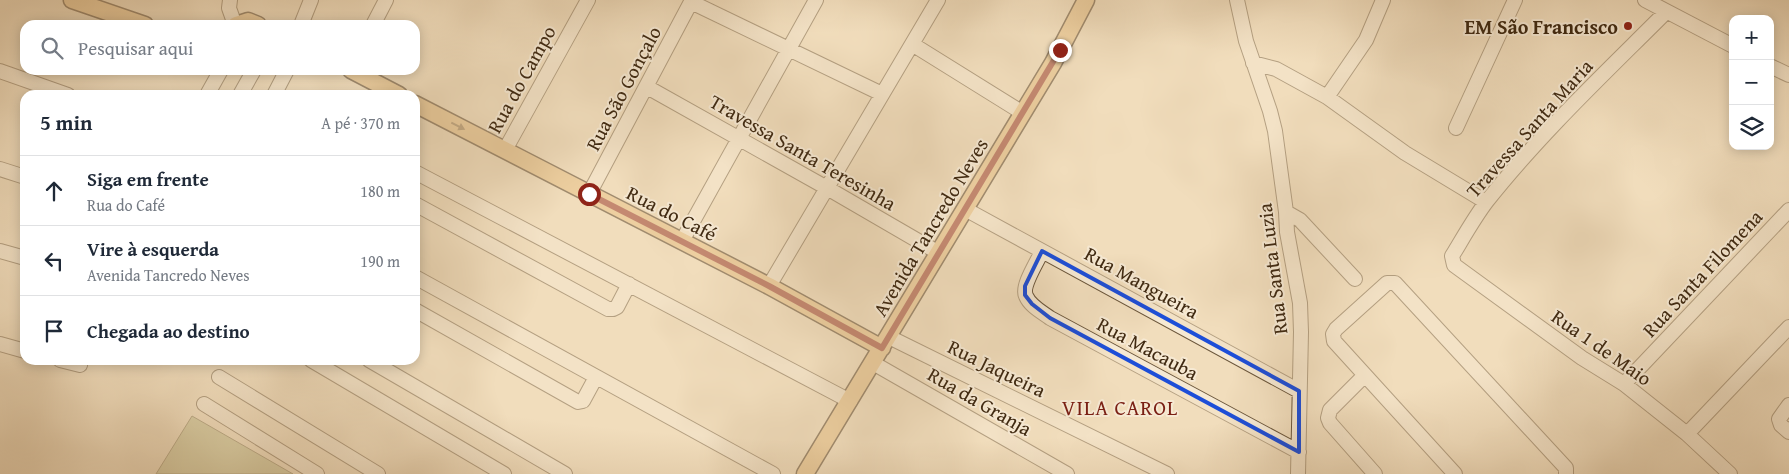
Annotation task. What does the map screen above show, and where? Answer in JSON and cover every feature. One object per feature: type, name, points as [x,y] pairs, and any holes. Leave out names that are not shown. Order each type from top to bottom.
[{"type":"main road","points":[[72,0],[130,20]]},
{"type":"main road","name":"Avenida Tancredo Neves","points":[[805,474],[886,343],[1023,113],[1063,45],[1086,0]]},
{"type":"main road","points":[[361,75],[389,90]]},
{"type":"main road","name":"Rua do Café","points":[[420,107],[769,286],[886,343]]},
{"type":"street","points":[[230,0],[229,8],[234,20]]},
{"type":"street","points":[[303,20],[311,0]]},
{"type":"street","points":[[376,20],[386,0]]},
{"type":"street","name":"Rua do Campo","points":[[505,150],[588,0]]},
{"type":"street","points":[[682,241],[816,0]]},
{"type":"street","points":[[769,286],[938,0]]},
{"type":"street","name":"Rua Santa Luzia","points":[[1237,0],[1246,41],[1270,110],[1275,132],[1287,232],[1300,303],[1298,474]]},
{"type":"street","points":[[1327,97],[1366,40],[1384,0]]},
{"type":"street","points":[[1456,128],[1515,0]]},
{"type":"street","points":[[1644,0],[1729,44]]},
{"type":"street","points":[[691,1],[788,50],[882,94]]},
{"type":"street","name":"Rua São Gonçalo","points":[[589,194],[691,1]]},
{"type":"street","name":"Travessa Santa Maria","points":[[1452,256],[1486,202],[1532,149],[1666,12]]},
{"type":"street","points":[[912,44],[1023,113]]},
{"type":"street","points":[[1253,63],[1276,69],[1327,97],[1405,153],[1486,202]]},
{"type":"street","points":[[1774,68],[1789,75]]},
{"type":"street","points":[[0,71],[54,90]]},
{"type":"street","points":[[210,90],[218,75]]},
{"type":"street","points":[[243,90],[251,75]]},
{"type":"street","points":[[277,90],[284,75]]},
{"type":"street","name":"Travessa Santa Teresinha","points":[[646,87],[740,138],[939,253]]},
{"type":"street","points":[[0,169],[20,175]]},
{"type":"street","points":[[420,175],[850,401]]},
{"type":"street","points":[[420,207],[608,309],[617,307],[629,284]]},
{"type":"street","name":"Rua Mangueira","points":[[965,209],[1299,391]]},
{"type":"street","name":"Rua Santa Filomena","points":[[1624,384],[1789,210]]},
{"type":"street","points":[[1286,212],[1300,220],[1354,278]]},
{"type":"street","points":[[0,251],[20,257]]},
{"type":"street","name":"Rua Macauba","points":[[1042,251],[1025,286],[1025,295],[1032,304],[1050,318],[1299,452]]},
{"type":"street","name":"Rua 1 de Maio","points":[[1452,256],[1454,265],[1582,358],[1624,384],[1687,434],[1730,474]]},
{"type":"street","points":[[420,279],[773,474]]},
{"type":"street","points":[[1455,474],[1334,341],[1333,334],[1336,329],[1388,283],[1395,283],[1566,468],[1566,474]]},
{"type":"street","points":[[420,313],[578,402],[583,401],[596,377]]},
{"type":"street","points":[[1687,434],[1789,326]]},
{"type":"street","name":"Rua Jaqueira","points":[[886,343],[1167,474]]},
{"type":"street","points":[[0,344],[20,350]]},
{"type":"street","name":"Rua da Granja","points":[[873,363],[1067,474]]},
{"type":"street","points":[[319,365],[504,474]]},
{"type":"street","points":[[377,365],[545,469],[565,474]]},
{"type":"street","points":[[1366,375],[1330,410],[1328,418],[1330,423],[1375,474]]},
{"type":"street","points":[[219,377],[378,474]]},
{"type":"street","points":[[204,404],[317,474]]},
{"type":"street","points":[[1789,405],[1779,419],[1789,432]]},
{"type":"highlighted area","points":[[1042,251],[1299,391],[1299,452],[1050,318],[1032,304],[1025,295],[1025,286]]},
{"type":"shaded area","points":[[192,416],[293,474],[156,474]]},
{"type":"place","name":"EM São Francisco","points":[[1628,26]]},
{"type":"district","name":"VILA CAROL","points":[[1120,407]]},
{"type":"route","points":[[589,194],[769,286],[882,348],[1060,50]]}]
